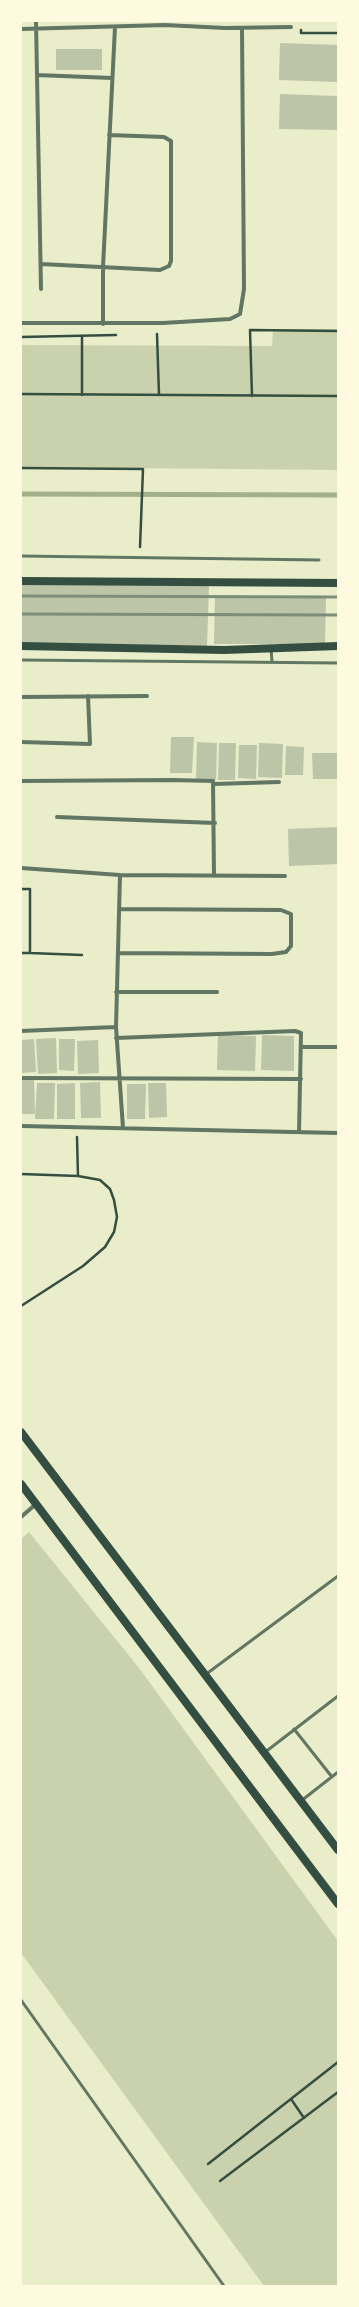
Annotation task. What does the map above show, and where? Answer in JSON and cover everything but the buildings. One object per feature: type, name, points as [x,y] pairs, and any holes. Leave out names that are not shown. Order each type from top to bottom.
[{"type":"main road","points":[[21,581],[338,583]]},
{"type":"main road","points":[[21,646],[224,650],[338,646]]},
{"type":"main road","points":[[21,1432],[338,1850]]},
{"type":"main road","points":[[21,1484],[338,1904]]},
{"type":"street","points":[[36,21],[41,289]]},
{"type":"street","points":[[225,21],[225,28]]},
{"type":"street","points":[[21,29],[165,25],[225,28],[291,27]]},
{"type":"street","points":[[103,324],[102,267],[115,27]]},
{"type":"street","points":[[21,323],[103,324],[230,319],[240,314],[244,289],[242,28]]},
{"type":"street","points":[[37,75],[112,78]]},
{"type":"street","points":[[41,264],[160,270],[169,266],[171,261],[171,140],[164,137],[109,135]]},
{"type":"street","points":[[21,742],[90,744],[88,696]]},
{"type":"street","points":[[21,697],[147,696]]},
{"type":"street","points":[[21,781],[172,780],[210,781],[214,784],[279,782]]},
{"type":"street","points":[[214,784],[214,876]]},
{"type":"street","points":[[57,818],[215,824]]},
{"type":"street","points":[[21,868],[120,875],[285,876]]},
{"type":"street","points":[[120,875],[116,1038],[123,1128]]},
{"type":"street","points":[[118,953],[272,954],[286,952],[291,946],[291,914],[281,910],[119,910]]},
{"type":"street","points":[[116,992],[217,992]]},
{"type":"street","points":[[21,1031],[116,1027]]},
{"type":"street","points":[[116,1038],[301,1032],[302,1046],[299,1132]]},
{"type":"street","points":[[302,1046],[338,1047]]},
{"type":"street","points":[[21,1078],[301,1079]]},
{"type":"street","points":[[21,1126],[338,1133]]},
{"type":"street","points":[[21,1516],[37,1504]]},
{"type":"lane","points":[[21,556],[319,560]]},
{"type":"lane","points":[[271,648],[272,662]]},
{"type":"lane","points":[[21,660],[338,663]]},
{"type":"lane","points":[[205,1675],[338,1576]]},
{"type":"lane","points":[[264,1753],[338,1696]]},
{"type":"lane","points":[[294,1729],[332,1777]]},
{"type":"lane","points":[[301,1801],[338,1772]]},
{"type":"lane","points":[[21,2000],[224,2286]]},
{"type":"path","points":[[301,33],[338,33]]},
{"type":"path","points":[[252,396],[250,330],[338,331]]},
{"type":"path","points":[[158,334],[159,395]]},
{"type":"path","points":[[21,337],[82,336],[82,395]]},
{"type":"path","points":[[21,394],[338,396]]},
{"type":"path","points":[[21,468],[142,469],[139,554]]},
{"type":"path","points":[[21,889],[30,889],[30,953]]},
{"type":"path","points":[[21,953],[82,955]]},
{"type":"path","points":[[77,1127],[78,1176]]},
{"type":"path","points":[[21,1174],[78,1176],[100,1180],[110,1189],[114,1200],[117,1217],[114,1232],[106,1247],[83,1266],[21,1306]]},
{"type":"path","points":[[208,2164],[338,2062]]},
{"type":"path","points":[[220,2181],[338,2092]]},
{"type":"path","points":[[291,2099],[304,2118]]},
{"type":"green space","points":[[273,329],[338,329],[338,470],[21,467],[21,345],[272,346]]},
{"type":"green space","points":[[29,1532],[139,1668],[338,1941],[338,2286],[264,2286],[21,1953],[21,1539]]},
{"type":"waterway","points":[[21,494],[338,495]]},
{"type":"railway","points":[[21,596],[338,597]]},
{"type":"railway","points":[[21,614],[338,615]]}]
